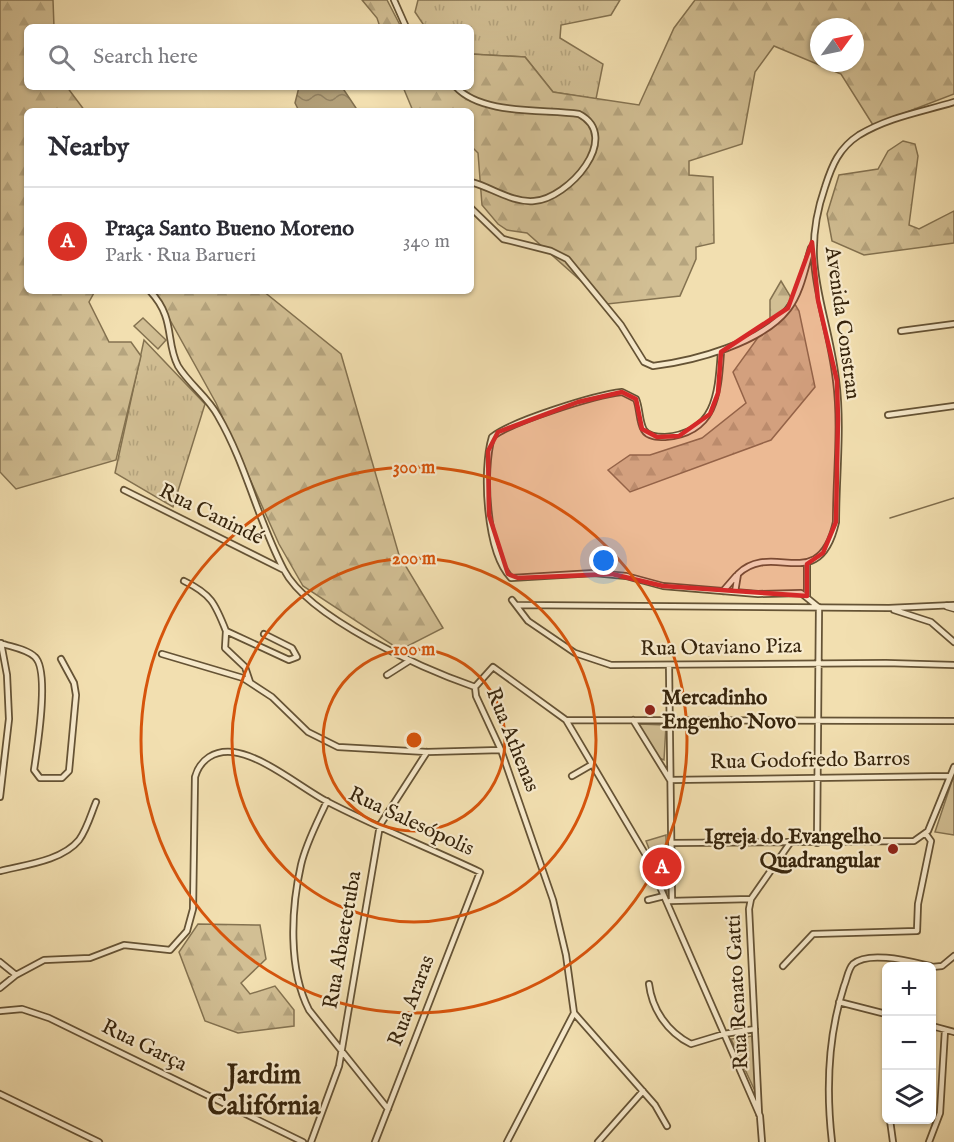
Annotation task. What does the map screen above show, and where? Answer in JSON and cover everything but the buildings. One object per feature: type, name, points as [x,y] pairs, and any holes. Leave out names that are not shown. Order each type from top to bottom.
[{"type":"street","points":[[394,0],[405,24]]},
{"type":"street","points":[[460,90],[476,102],[494,106],[579,114],[587,119],[596,131],[596,140],[590,157],[577,178],[563,192],[551,198],[532,202],[474,183]]},
{"type":"street","name":"Avenida Constran","points":[[807,562],[823,553],[833,535],[836,522],[837,381],[818,300],[812,242],[822,195],[831,168],[846,145],[894,117],[954,102]]},
{"type":"street","points":[[474,211],[503,239],[551,251],[567,260],[621,325],[649,365],[661,365],[721,352],[776,320],[788,308],[800,286],[812,242]]},
{"type":"street","name":"Rua Athenas","points":[[152,294],[167,317],[177,365],[218,414],[234,447],[284,570],[302,595],[409,661],[475,687],[476,696],[501,750],[553,900],[566,955],[574,1013]]},
{"type":"street","points":[[900,331],[954,324]]},
{"type":"street","points":[[721,352],[718,393],[710,414],[696,427],[679,436],[657,437],[647,434],[642,429],[636,399],[629,393],[608,393],[498,432],[492,437],[488,451],[489,515],[501,563],[512,578],[594,573],[627,576],[663,586],[735,592],[801,593],[807,596],[818,607],[818,843]]},
{"type":"street","points":[[888,415],[954,406]]},
{"type":"street","name":"Rua Canindé","points":[[124,490],[284,570]]},
{"type":"street","points":[[723,591],[746,567],[757,563],[807,562],[807,596]]},
{"type":"street","points":[[735,592],[738,574]]},
{"type":"street","points":[[184,581],[205,591],[210,596],[226,631],[225,648],[245,667],[250,682]]},
{"type":"street","name":"Rua Otaviano Piza","points":[[512,600],[528,621],[585,659],[611,665],[819,663],[954,665]]},
{"type":"street","points":[[517,605],[889,608],[952,606]]},
{"type":"street","points":[[889,608],[931,622],[954,642]]},
{"type":"street","points":[[931,622],[929,616],[933,608]]},
{"type":"street","points":[[226,631],[289,660],[297,659],[292,648],[264,634]]},
{"type":"street","points":[[0,643],[33,655],[40,665],[41,724],[34,770],[40,778],[62,778],[69,771],[76,695],[74,683],[61,659]]},
{"type":"street","points":[[0,643],[7,675],[9,719],[0,797]]},
{"type":"street","points":[[162,654],[250,682],[272,697],[292,719],[324,742],[347,748],[427,752],[501,750]]},
{"type":"street","points":[[387,675],[409,661]]},
{"type":"street","points":[[669,665],[671,843],[669,901]]},
{"type":"street","points":[[475,687],[493,667],[566,720],[647,857],[664,896],[669,901],[760,1116]]},
{"type":"street","points":[[566,720],[954,721]]},
{"type":"street","points":[[633,720],[670,780]]},
{"type":"street","name":"Rua Abaetetuba","points":[[311,1142],[339,1066],[340,1049],[380,825],[427,752]]},
{"type":"street","name":"Rua Salesópolis","points":[[16,975],[44,960],[90,958],[117,946],[132,944],[170,950],[181,940],[191,922],[193,909],[195,777],[204,759],[219,753],[245,754],[327,801],[480,872]]},
{"type":"street","points":[[572,776],[591,765]]},
{"type":"street","points":[[671,843],[914,841],[926,834],[932,824],[954,767]]},
{"type":"street","name":"Rua Godofredo Barros","points":[[670,780],[950,776]]},
{"type":"street","points":[[327,801],[301,865],[294,923],[301,995],[309,1010],[388,1109]]},
{"type":"street","points":[[0,871],[55,856],[69,849],[84,831],[96,802]]},
{"type":"street","points":[[783,966],[813,934],[917,931],[918,904],[931,841],[926,834]]},
{"type":"street","name":"Rua Renato Gatti","points":[[762,1142],[748,920],[751,899],[790,843]]},
{"type":"street","name":"Rua Araras","points":[[375,1142],[480,872]]},
{"type":"street","points":[[648,900],[664,896]]},
{"type":"street","points":[[669,901],[751,899]]},
{"type":"street","points":[[936,967],[942,966],[954,956]]},
{"type":"street","points":[[832,1142],[829,1060],[839,1002],[854,963],[870,959],[899,958],[913,962]]},
{"type":"street","points":[[0,962],[16,975],[0,988]]},
{"type":"street","points":[[649,984],[651,1002],[656,1011],[675,1033],[691,1044],[724,1034],[755,1029]]},
{"type":"street","points":[[839,1002],[882,1013]]},
{"type":"street","name":"Rua Garça","points":[[0,1011],[22,1009],[49,1018],[303,1142]]},
{"type":"street","points":[[507,1142],[574,1013],[655,1105],[667,1126]]},
{"type":"street","points":[[936,1027],[954,1032]]},
{"type":"street","points":[[929,1142],[940,1113],[945,1030]]},
{"type":"street","points":[[598,1142],[643,1091]]},
{"type":"street","points":[[0,1094],[99,1142]]},
{"type":"street","points":[[891,1124],[893,1142]]},
{"type":"highlighted area","points":[[812,242],[818,300],[837,381],[838,419],[836,522],[823,553],[807,564],[807,596],[663,586],[612,574],[518,578],[508,574],[489,515],[488,451],[498,432],[578,402],[622,392],[636,399],[642,429],[657,437],[679,436],[710,414],[718,393],[721,352],[788,308]]},
{"type":"green space","points":[[0,0],[53,0],[54,24],[24,24],[24,90],[69,90],[83,108],[24,108],[24,294],[93,294],[89,302],[109,342],[131,342],[141,356],[116,460],[16,489],[0,472]]},
{"type":"green space","points":[[362,0],[387,0],[399,24],[379,24],[377,18]]},
{"type":"green space","points":[[418,0],[620,0],[611,15],[561,25],[560,38],[603,64],[596,99],[553,92],[525,57],[474,54],[474,24],[423,24],[415,12]]},
{"type":"green space","points":[[695,0],[954,0],[954,94],[873,125],[841,74],[836,72],[864,72],[864,18],[810,18],[810,61],[774,46],[755,72],[742,144],[689,161],[689,175],[713,177],[714,243],[696,247],[696,259],[680,296],[607,304],[527,233],[507,230],[498,224],[482,205],[478,153],[474,149],[474,108],[412,108],[404,90],[474,90],[474,54],[525,57],[553,92],[639,105],[674,28]]},
{"type":"green space","points":[[903,141],[915,144],[918,156],[909,225],[919,229],[954,211],[954,243],[864,255],[832,241],[827,214],[839,175],[878,169],[888,151]]},
{"type":"green space","points":[[781,281],[799,311],[815,387],[771,440],[630,492],[608,470],[630,455],[650,455],[702,438],[746,403],[733,372],[770,321],[770,300]]},
{"type":"green space","points":[[156,294],[267,294],[341,354],[399,555],[443,628],[400,650],[303,586],[279,544],[216,403]]},
{"type":"green space","points":[[143,318],[166,340],[158,349],[134,326]]},
{"type":"green space","points":[[144,340],[205,404],[173,507],[115,473]]},
{"type":"green space","points":[[638,724],[666,725],[664,760],[659,758]]},
{"type":"green space","points":[[954,775],[954,835],[935,832]]},
{"type":"green space","points":[[666,835],[667,894],[646,841]]},
{"type":"green space","points":[[198,924],[260,925],[266,959],[241,983],[250,994],[275,986],[294,1010],[294,1026],[238,1033],[205,1021],[179,952]]},
{"type":"green space","points":[[752,1036],[757,1087],[754,1089],[731,1039]]},
{"type":"water","points":[[298,90],[344,90],[356,108],[298,108],[295,103]]},
{"type":"waterway","points":[[890,518],[954,498]]},
{"type":"place","name":"Mercadinho Engenho Novo","points":[[650,710]]},
{"type":"place","name":"Igreja do Evangelho Quadrangular","points":[[893,849]]},
{"type":"place","name":"Praça Santo Bueno Moreno","points":[[662,867]]},
{"type":"district","name":"Jardim Califórnia","points":[[264,1092]]}]
